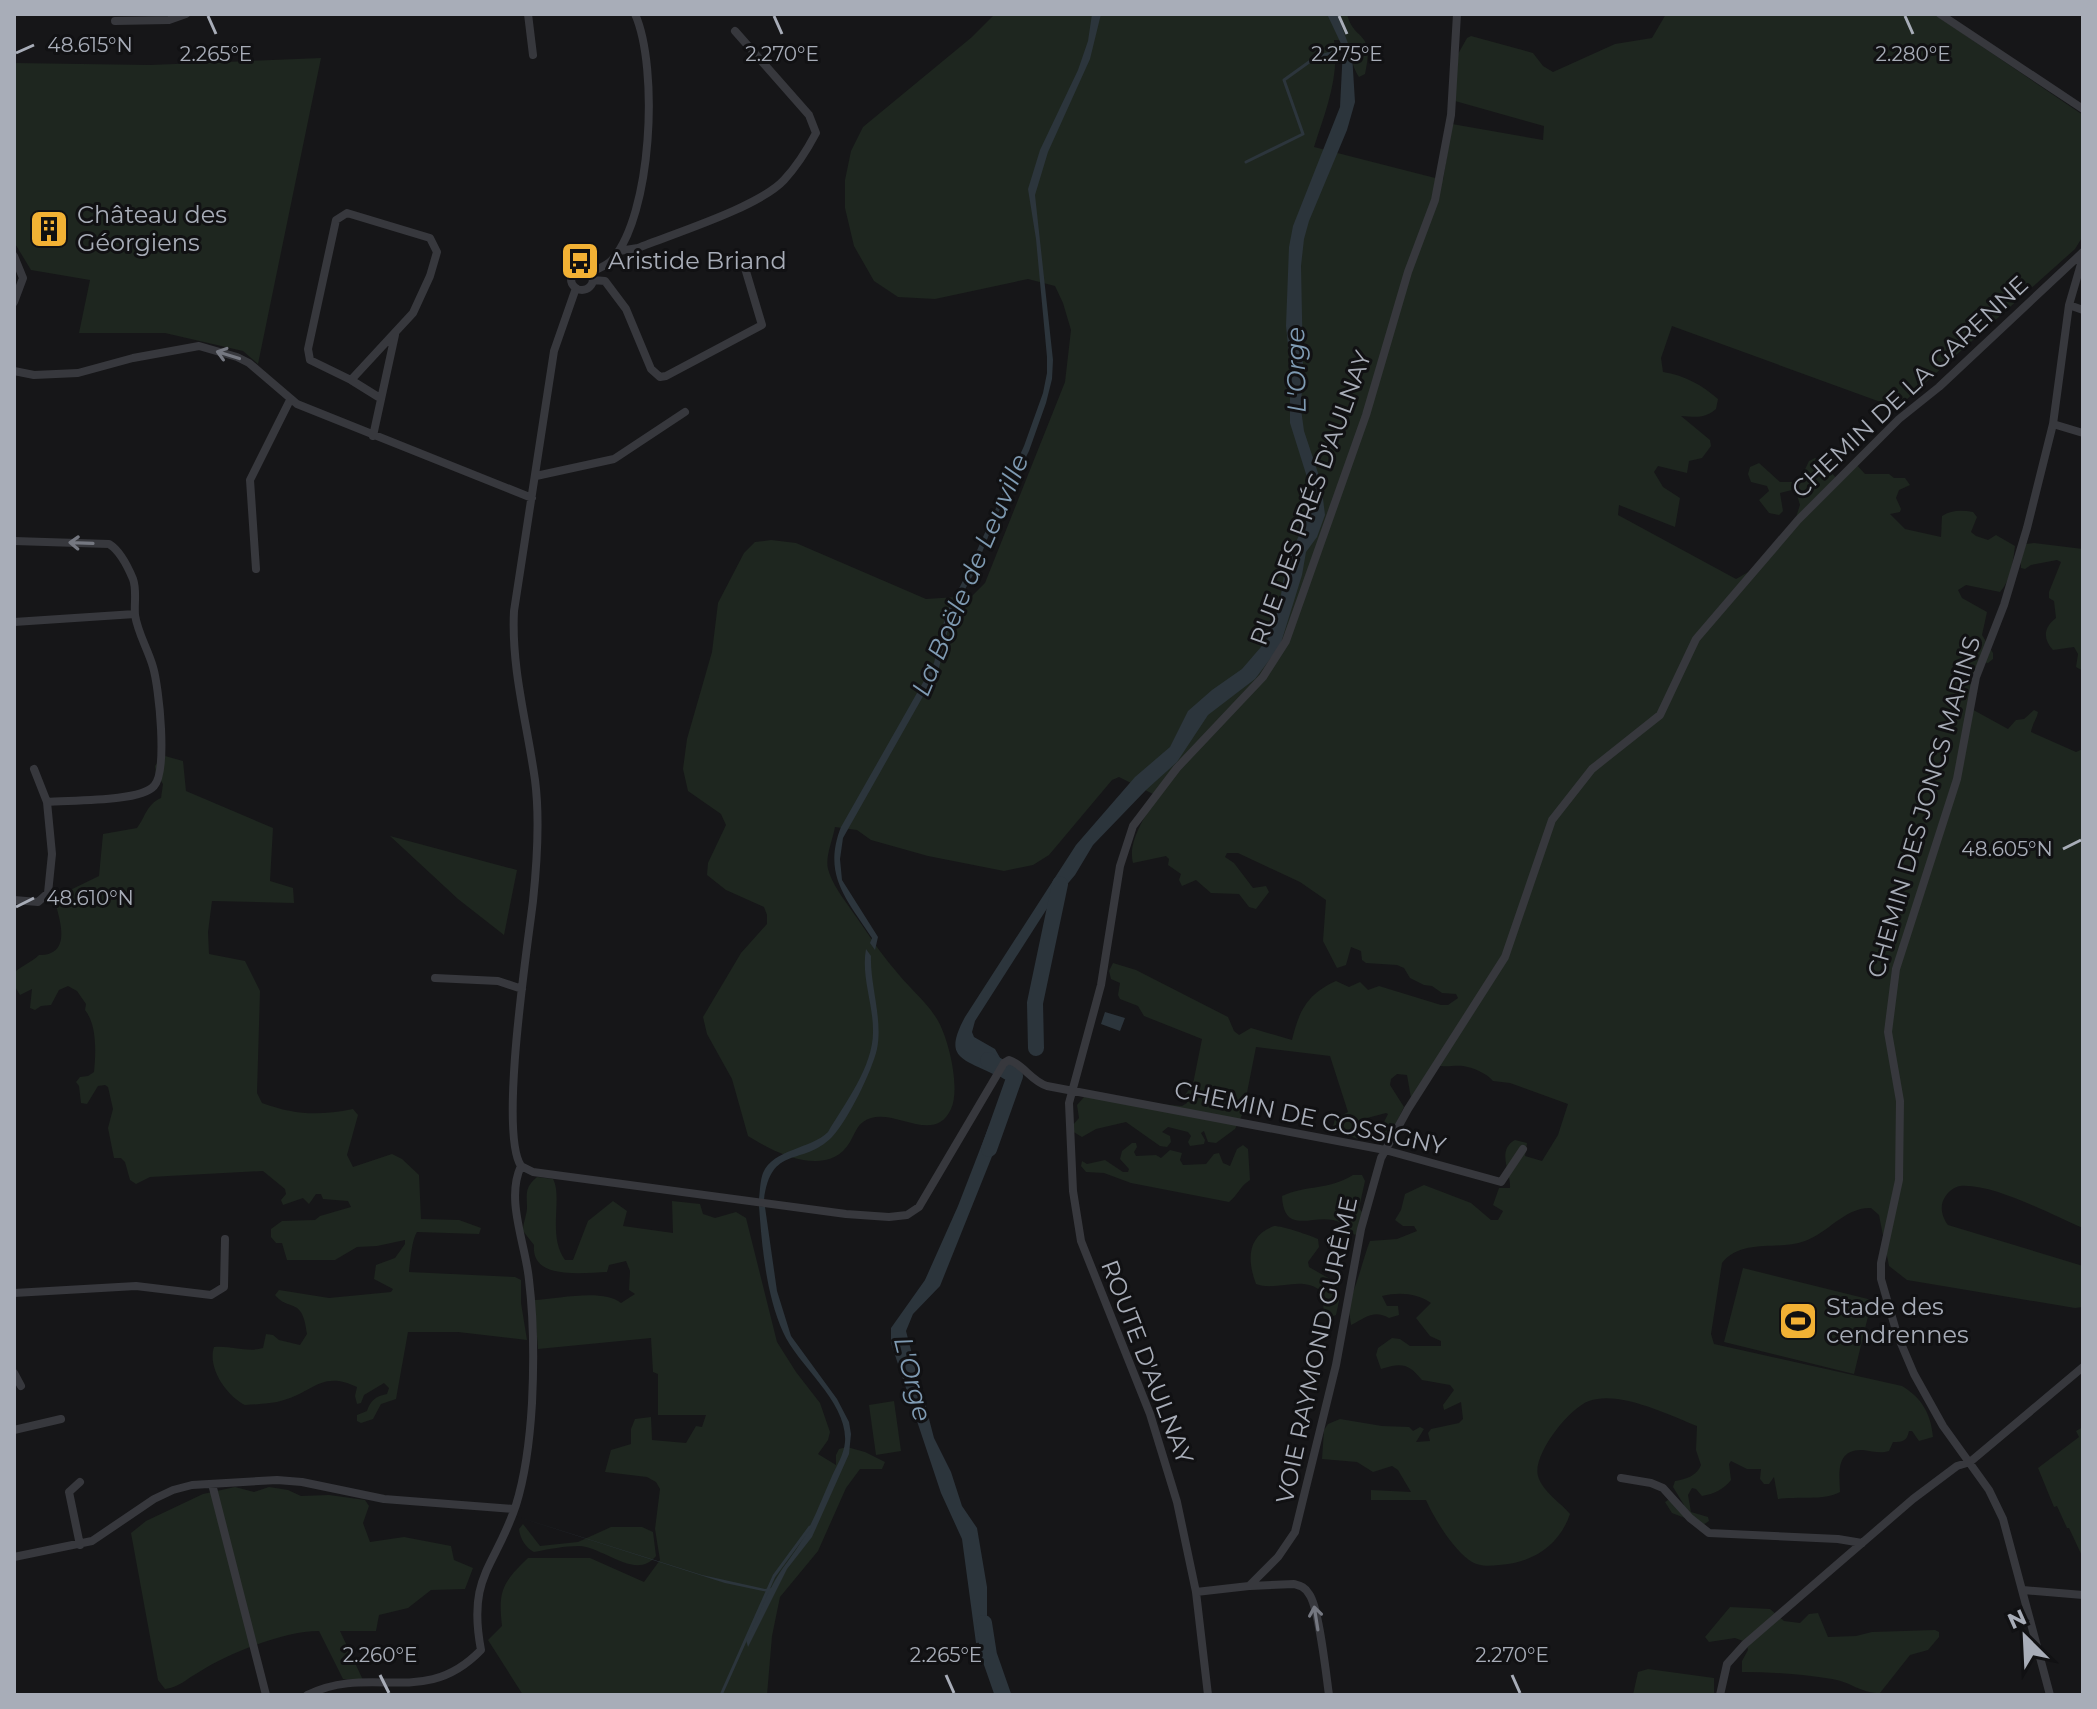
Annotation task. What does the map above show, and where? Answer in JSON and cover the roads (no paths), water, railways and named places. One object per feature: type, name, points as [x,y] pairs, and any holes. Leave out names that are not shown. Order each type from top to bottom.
[{"type":"street","points":[[115,21],[169,20],[186,14]]},
{"type":"street","points":[[528,14],[533,55]]},
{"type":"street","points":[[576,288],[588,288],[592,276],[619,251],[638,208],[645,160],[649,76],[647,53],[635,14]]},
{"type":"street","name":"RUE DES PRÉS D'AULNAY","points":[[1071,1090],[1101,985],[1114,892],[1133,826],[1177,768],[1263,677],[1286,641],[1366,415],[1408,272],[1435,200],[1451,115],[1457,14]]},
{"type":"street","points":[[1940,14],[2083,109]]},
{"type":"street","points":[[619,251],[638,248],[770,192],[783,181],[811,143],[816,133],[809,115],[735,31]]},
{"type":"street","points":[[351,380],[413,313],[437,252],[430,238],[347,213],[336,220],[308,349],[310,360],[380,398]]},
{"type":"street","name":"CHEMIN DES JONCS MARINS","points":[[1970,1462],[1943,1426],[1914,1374],[1897,1334],[1881,1279],[1883,1251],[1899,1180],[1900,1101],[1888,1032],[1896,969],[1957,779],[1976,677],[2009,592],[2053,424],[2069,305],[2083,254]]},
{"type":"street","name":"CHEMIN DE LA GARENNE","points":[[1385,1150],[1505,957],[1548,828],[1584,778],[1660,715],[1696,639],[1798,520],[1899,419],[1939,387],[2083,254]]},
{"type":"street","points":[[14,256],[23,278],[14,302]]},
{"type":"street","points":[[576,288],[571,281],[576,270],[584,268],[592,276],[605,281],[622,301],[651,369],[660,377],[762,325],[745,268]]},
{"type":"street","points":[[307,1695],[336,1686],[429,1687],[451,1679],[469,1665],[481,1650],[476,1625],[478,1590],[521,1486],[529,1434],[533,1318],[516,1203],[515,1178],[521,1166],[513,1148],[514,1094],[533,900],[535,783],[512,638],[517,586],[554,351],[576,288]]},
{"type":"street","points":[[2069,305],[2083,310]]},
{"type":"street","points":[[373,436],[396,332]]},
{"type":"street","points":[[14,371],[34,375],[78,373],[133,358],[199,346],[249,363],[290,400],[532,498]]},
{"type":"street","points":[[256,569],[250,480],[290,400]]},
{"type":"street","points":[[536,476],[614,459],[685,412]]},
{"type":"street","points":[[2053,424],[2083,433]]},
{"type":"street","points":[[14,541],[109,544],[113,547],[133,578],[135,614],[142,644],[153,668],[162,748],[160,776],[156,785],[142,795],[47,802]]},
{"type":"street","points":[[14,622],[135,614]]},
{"type":"street","points":[[14,900],[38,902],[48,893],[52,854],[47,802],[34,769]]},
{"type":"street","points":[[435,978],[498,981],[522,989]]},
{"type":"street","name":"CHEMIN DE COSSIGNY","points":[[521,1166],[533,1172],[769,1205],[846,1214],[907,1215],[919,1207],[1004,1063],[1009,1060],[1015,1061],[1038,1084],[1385,1150],[1501,1182],[1523,1149]]},
{"type":"street","name":"ROUTE D'AULNAY","points":[[1071,1090],[1073,1191],[1081,1241],[1154,1425],[1177,1502],[1196,1592],[1208,1695]]},
{"type":"street","name":"VOIE RAYMOND GURÊME","points":[[1249,1586],[1278,1557],[1300,1522],[1336,1365],[1361,1229],[1385,1150]]},
{"type":"street","points":[[14,1293],[136,1286],[211,1295],[224,1287],[225,1239]]},
{"type":"street","points":[[1720,1695],[1722,1676],[1733,1655],[1913,1499],[1957,1466],[1970,1462],[2083,1367]]},
{"type":"street","points":[[14,1373],[21,1386]]},
{"type":"street","points":[[14,1430],[61,1419]]},
{"type":"street","points":[[1970,1462],[1989,1490],[2003,1519],[2050,1695]]},
{"type":"street","points":[[1621,1478],[1663,1488],[1696,1524],[1709,1533],[1838,1539],[1862,1543]]},
{"type":"street","points":[[14,1557],[80,1545],[104,1535],[173,1490],[212,1484],[277,1480],[302,1482],[384,1499],[514,1509]]},
{"type":"street","points":[[80,1482],[69,1492],[80,1545]]},
{"type":"street","points":[[212,1484],[266,1695]]},
{"type":"street","points":[[1196,1592],[1249,1586],[1301,1585],[1308,1592],[1315,1609],[1329,1695]]},
{"type":"street","points":[[2023,1590],[2083,1595]]},
{"type":"water","points":[[1092,14],[1101,14],[1090,59],[1048,152],[1035,195],[1053,360],[1046,403],[1029,451],[995,519],[974,573],[952,613],[939,668],[843,838],[840,859],[842,880],[878,937],[875,950],[870,943],[872,938],[840,886],[834,859],[836,844],[841,827],[934,663],[946,613],[1024,446],[1043,393],[1047,357],[1028,189],[1040,150],[1078,70],[1088,41]]},
{"type":"water","points":[[1327,14],[1337,14],[1352,54],[1355,102],[1347,130],[1309,221],[1301,266],[1301,409],[1304,431],[1321,482],[1325,515],[1317,537],[1306,552],[1280,646],[1255,679],[1208,715],[1177,762],[1093,845],[1075,875],[1048,907],[975,1021],[974,1037],[995,1049],[1003,1063],[995,1075],[959,1055],[956,1041],[965,1017],[1076,845],[1135,777],[1170,747],[1188,711],[1242,669],[1267,640],[1279,607],[1286,563],[1312,508],[1311,490],[1290,423],[1290,364],[1286,326],[1289,247],[1293,226],[1340,107],[1343,48]]},
{"type":"water","points":[[866,949],[871,956],[878,1026],[877,1049],[870,1070],[852,1107],[832,1137],[810,1152],[781,1163],[773,1171],[764,1200],[759,1199],[762,1176],[768,1165],[783,1154],[828,1132],[864,1070],[873,1030],[865,969]]},
{"type":"water","points":[[1105,1012],[1125,1018],[1120,1031],[1101,1024]]},
{"type":"water","points":[[989,1126],[1001,1134],[940,1286],[913,1314],[906,1331],[934,1438],[951,1472],[962,1506],[977,1528],[987,1587],[987,1642],[976,1643],[962,1539],[941,1493],[891,1343],[891,1328],[925,1280]]},
{"type":"water","points":[[759,1206],[765,1207],[777,1291],[791,1336],[837,1399],[849,1422],[851,1434],[849,1454],[812,1537],[787,1569],[748,1647],[746,1640],[768,1592],[725,1583],[515,1516],[702,1575],[771,1588],[808,1530],[845,1442],[839,1413],[790,1345],[777,1317],[766,1270]]},
{"type":"waterway","points":[[1246,162],[1303,134],[1284,80],[1316,57],[1346,49]]},
{"type":"waterway","name":"L'Orge","points":[[1036,1048],[1035,1003],[1060,884]]},
{"type":"waterway","name":"L'Orge","points":[[988,1060],[1015,1076],[989,1149]]},
{"type":"waterway","name":"La Boële de Leuville","points":[[721,1695],[774,1576],[810,1527]]},
{"type":"waterway","name":"L'Orge","points":[[984,1623],[989,1655],[1003,1695]]},
{"type":"place","name":"Château des Géorgiens","points":[[49,229]]},
{"type":"place","name":"Aristide Briand","points":[[580,261]]},
{"type":"place","name":"Stade des cendrennes","points":[[1798,1321]]}]
